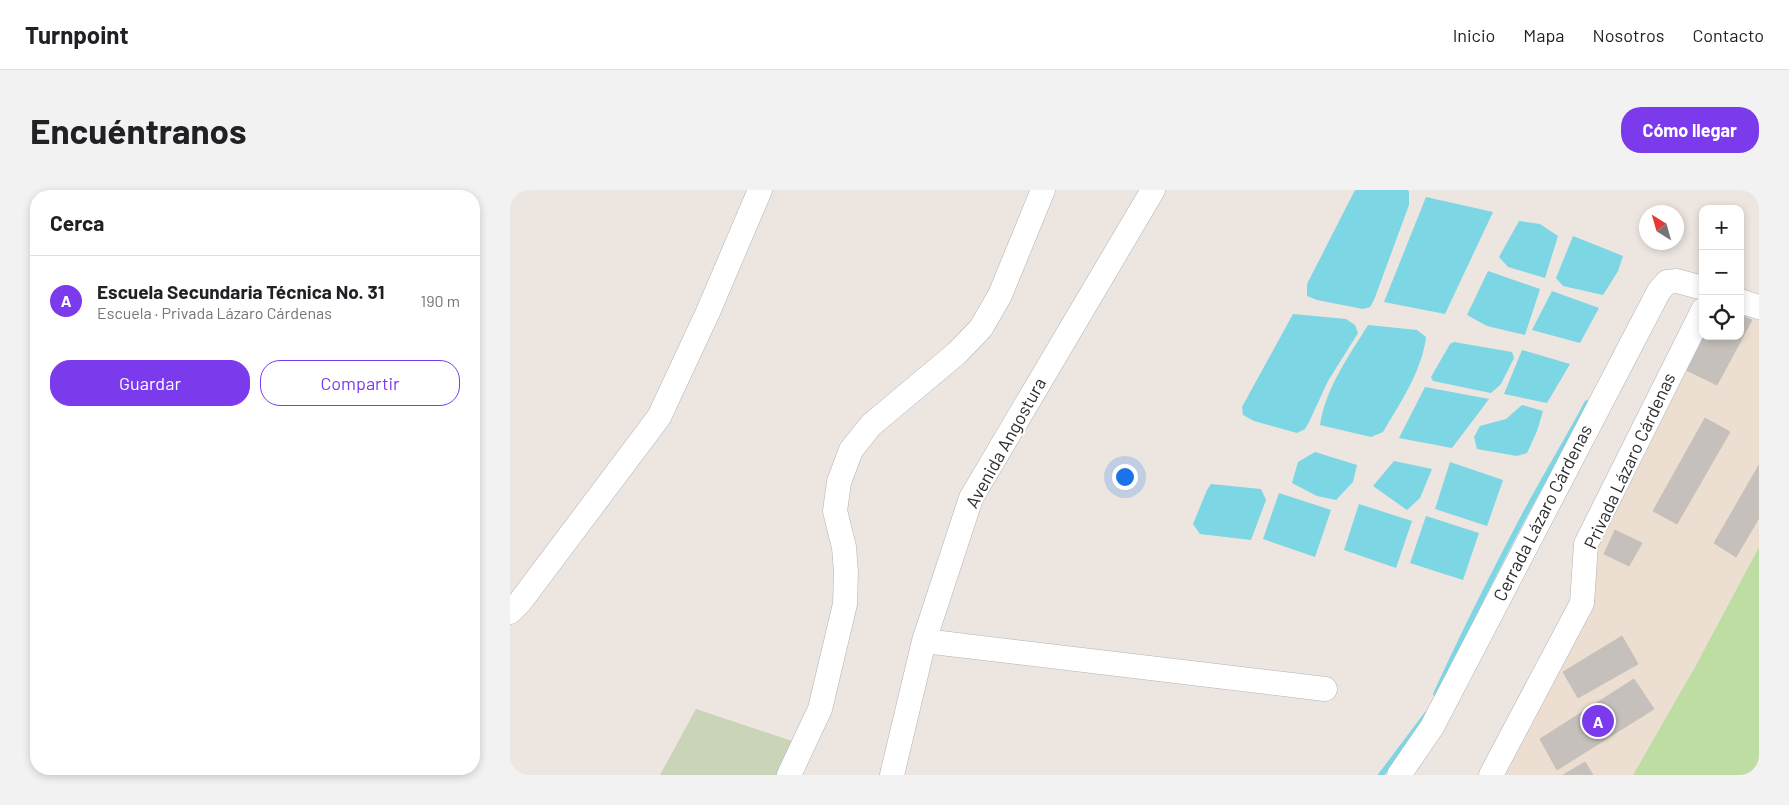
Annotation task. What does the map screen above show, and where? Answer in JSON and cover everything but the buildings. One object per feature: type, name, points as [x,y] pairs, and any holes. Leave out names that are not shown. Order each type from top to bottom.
[{"type":"street","points":[[510,612],[520,602],[660,417],[708,312],[760,190]]},
{"type":"street","points":[[789,775],[820,709],[845,604],[846,572],[844,547],[834,511],[839,482],[851,450],[870,425],[957,353],[981,328],[1000,294],[1043,190]]},
{"type":"street","name":"Avenida Angostura","points":[[892,775],[924,641],[972,498],[1153,190]]},
{"type":"street","name":"Cerrada Lázaro Cárdenas","points":[[1399,775],[1432,727],[1659,291],[1667,282],[1677,280],[1699,287]]},
{"type":"street","points":[[1744,301],[1759,307]]},
{"type":"street","name":"Privada Lázaro Cárdenas","points":[[1491,775],[1582,603],[1586,544],[1699,318]]},
{"type":"street","points":[[924,641],[1325,689]]},
{"type":"shaded area","points":[[1744,316],[1759,321],[1759,547],[1695,667],[1633,775],[1503,775],[1591,562],[1701,340],[1744,340]]},
{"type":"green space","points":[[1759,547],[1759,775],[1633,775],[1695,667]]},
{"type":"green space","points":[[696,709],[804,745],[789,775],[660,775]]},
{"type":"water","points":[[1355,190],[1408,190],[1409,192],[1409,205],[1374,300],[1370,307],[1363,309],[1317,300],[1307,296],[1307,284]]},
{"type":"water","points":[[1426,197],[1493,212],[1445,314],[1384,302]]},
{"type":"water","points":[[1519,221],[1540,224],[1558,236],[1545,278],[1508,267],[1499,257]]},
{"type":"water","points":[[1573,236],[1623,256],[1618,271],[1603,295],[1563,286],[1556,278]]},
{"type":"water","points":[[1488,271],[1540,289],[1525,335],[1487,326],[1467,315]]},
{"type":"water","points":[[1552,291],[1599,308],[1580,343],[1532,330]]},
{"type":"water","points":[[1293,314],[1346,319],[1355,325],[1358,333],[1328,381],[1305,429],[1297,433],[1254,421],[1243,415],[1242,407]]},
{"type":"water","points":[[1368,325],[1417,330],[1426,337],[1420,362],[1403,398],[1383,432],[1371,437],[1320,425],[1327,398],[1333,385]]},
{"type":"water","points":[[1454,342],[1512,352],[1514,358],[1501,384],[1491,393],[1433,381],[1431,377],[1450,344]]},
{"type":"water","points":[[1522,350],[1570,364],[1547,403],[1504,394]]},
{"type":"water","points":[[1425,387],[1489,399],[1452,448],[1399,438]]},
{"type":"water","points":[[1522,405],[1543,411],[1537,431],[1527,453],[1517,456],[1477,449],[1474,437],[1480,426],[1506,419]]},
{"type":"water","points":[[1315,452],[1357,465],[1353,482],[1336,500],[1317,496],[1292,483],[1298,462]]},
{"type":"water","points":[[1394,461],[1432,469],[1420,498],[1407,510],[1373,486]]},
{"type":"water","points":[[1450,462],[1503,480],[1487,526],[1435,509]]},
{"type":"water","points":[[1211,484],[1261,489],[1266,500],[1251,540],[1200,534],[1193,524]]},
{"type":"water","points":[[1279,493],[1331,510],[1315,557],[1263,539]]},
{"type":"water","points":[[1359,504],[1412,521],[1396,568],[1344,550]]},
{"type":"water","points":[[1426,516],[1479,533],[1463,580],[1410,563]]},
{"type":"waterway","points":[[1436,694],[1512,538],[1587,403]]},
{"type":"waterway","points":[[1381,775],[1427,714]]},
{"type":"place","name":"Escuela Secundaria Técnica No. 31","points":[[1598,721]]}]
